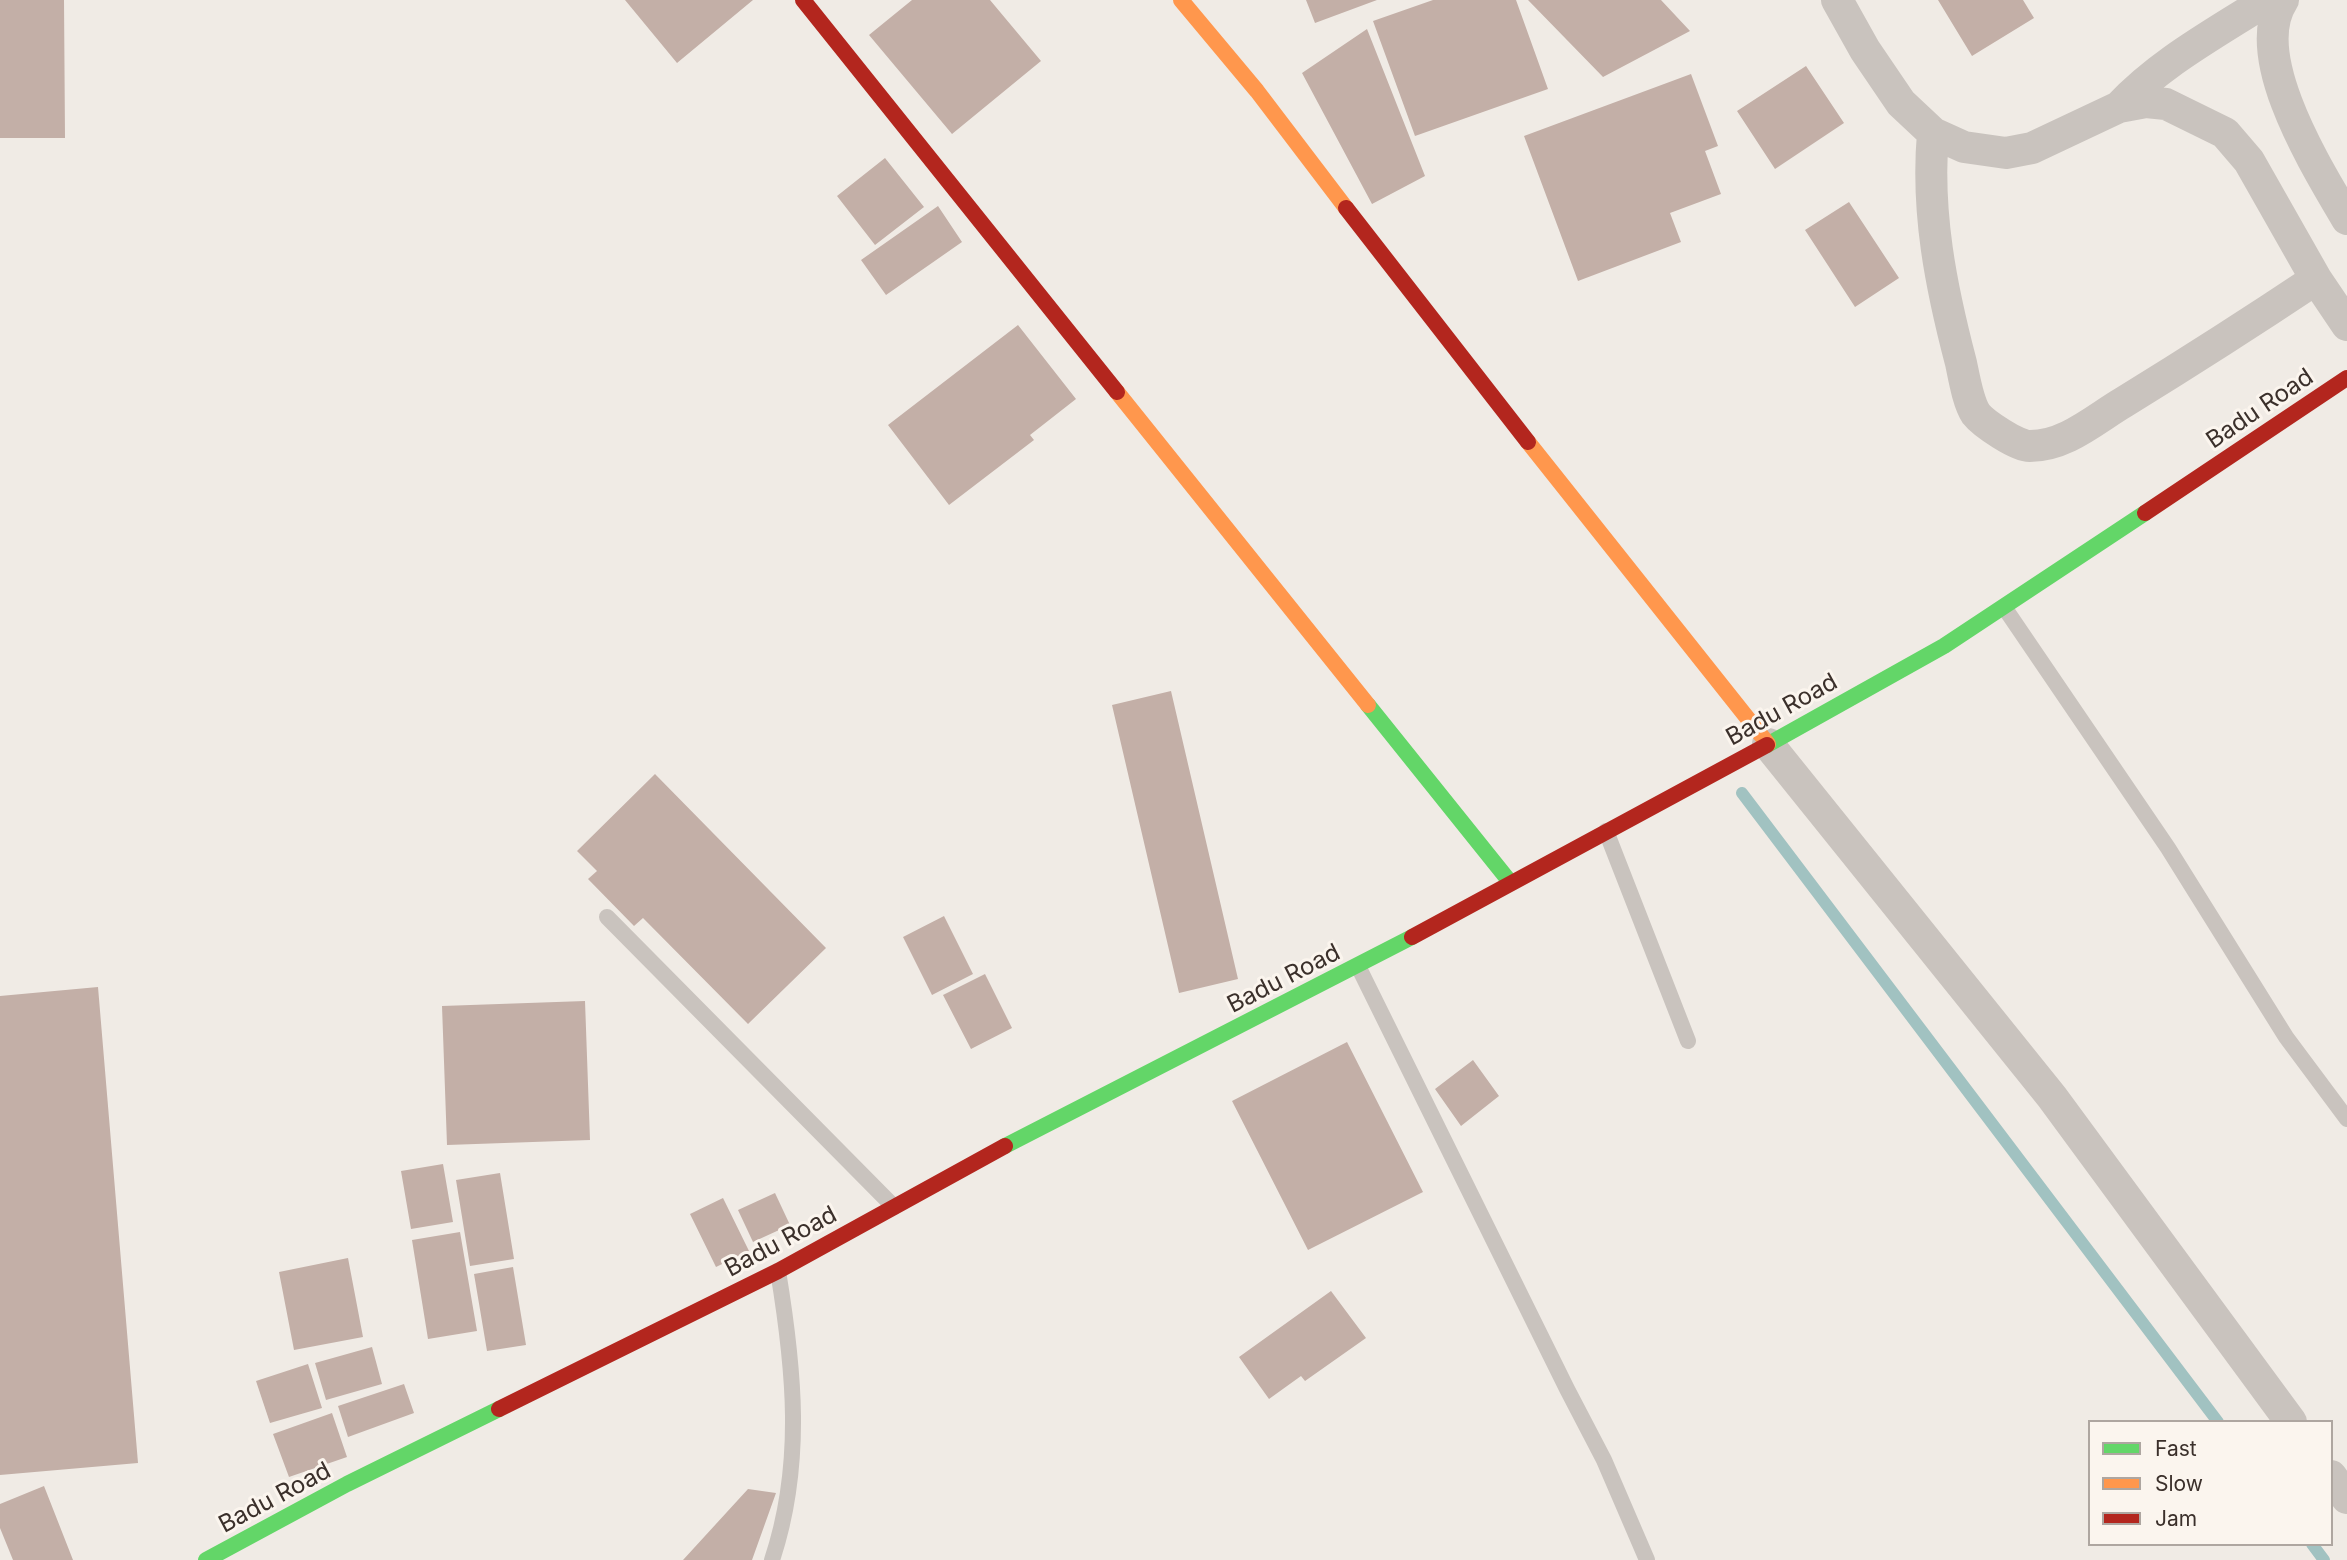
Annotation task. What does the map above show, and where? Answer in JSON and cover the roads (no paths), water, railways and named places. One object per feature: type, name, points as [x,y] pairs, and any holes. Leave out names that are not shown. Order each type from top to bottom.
[{"type":"main road","points":[[803,0],[1510,882]]},
{"type":"main road","points":[[1181,0],[1256,91],[1437,327],[1768,744]]},
{"type":"main road","name":"Badu Road","points":[[206,1560],[347,1484],[778,1271],[1043,1126],[1358,966],[1768,744],[1944,646],[2347,378]]},
{"type":"street","points":[[1837,0],[1865,50],[1901,103],[1933,133],[1964,147],[2006,153],[2032,148],[2119,107],[2146,102],[2166,104],[2225,133],[2249,161],[2316,279],[2347,325]]},
{"type":"street","points":[[2119,107],[2139,86],[2168,64],[2267,0]]},
{"type":"street","points":[[2283,0],[2275,12],[2273,42],[2282,90],[2304,145],[2347,219]]},
{"type":"street","points":[[1933,133],[1929,169],[1938,266],[1967,386],[1976,413],[1996,430],[2027,447],[2064,440],[2186,365],[2316,279]]},
{"type":"street","points":[[1768,744],[2052,1097],[2290,1420]]},
{"type":"street","points":[[2333,1479],[2347,1498]]},
{"type":"lane","points":[[2004,607],[2168,848],[2286,1037],[2347,1119]]},
{"type":"lane","points":[[1606,831],[1688,1041]]},
{"type":"lane","points":[[607,917],[894,1207]]},
{"type":"lane","points":[[1358,966],[1604,1460],[1647,1560]]},
{"type":"lane","points":[[772,1560],[783,1528],[791,1464],[794,1404],[789,1340],[778,1271]]},
{"type":"waterway","points":[[1742,793],[2216,1420]]},
{"type":"waterway","points":[[2314,1546],[2324,1560]]}]
